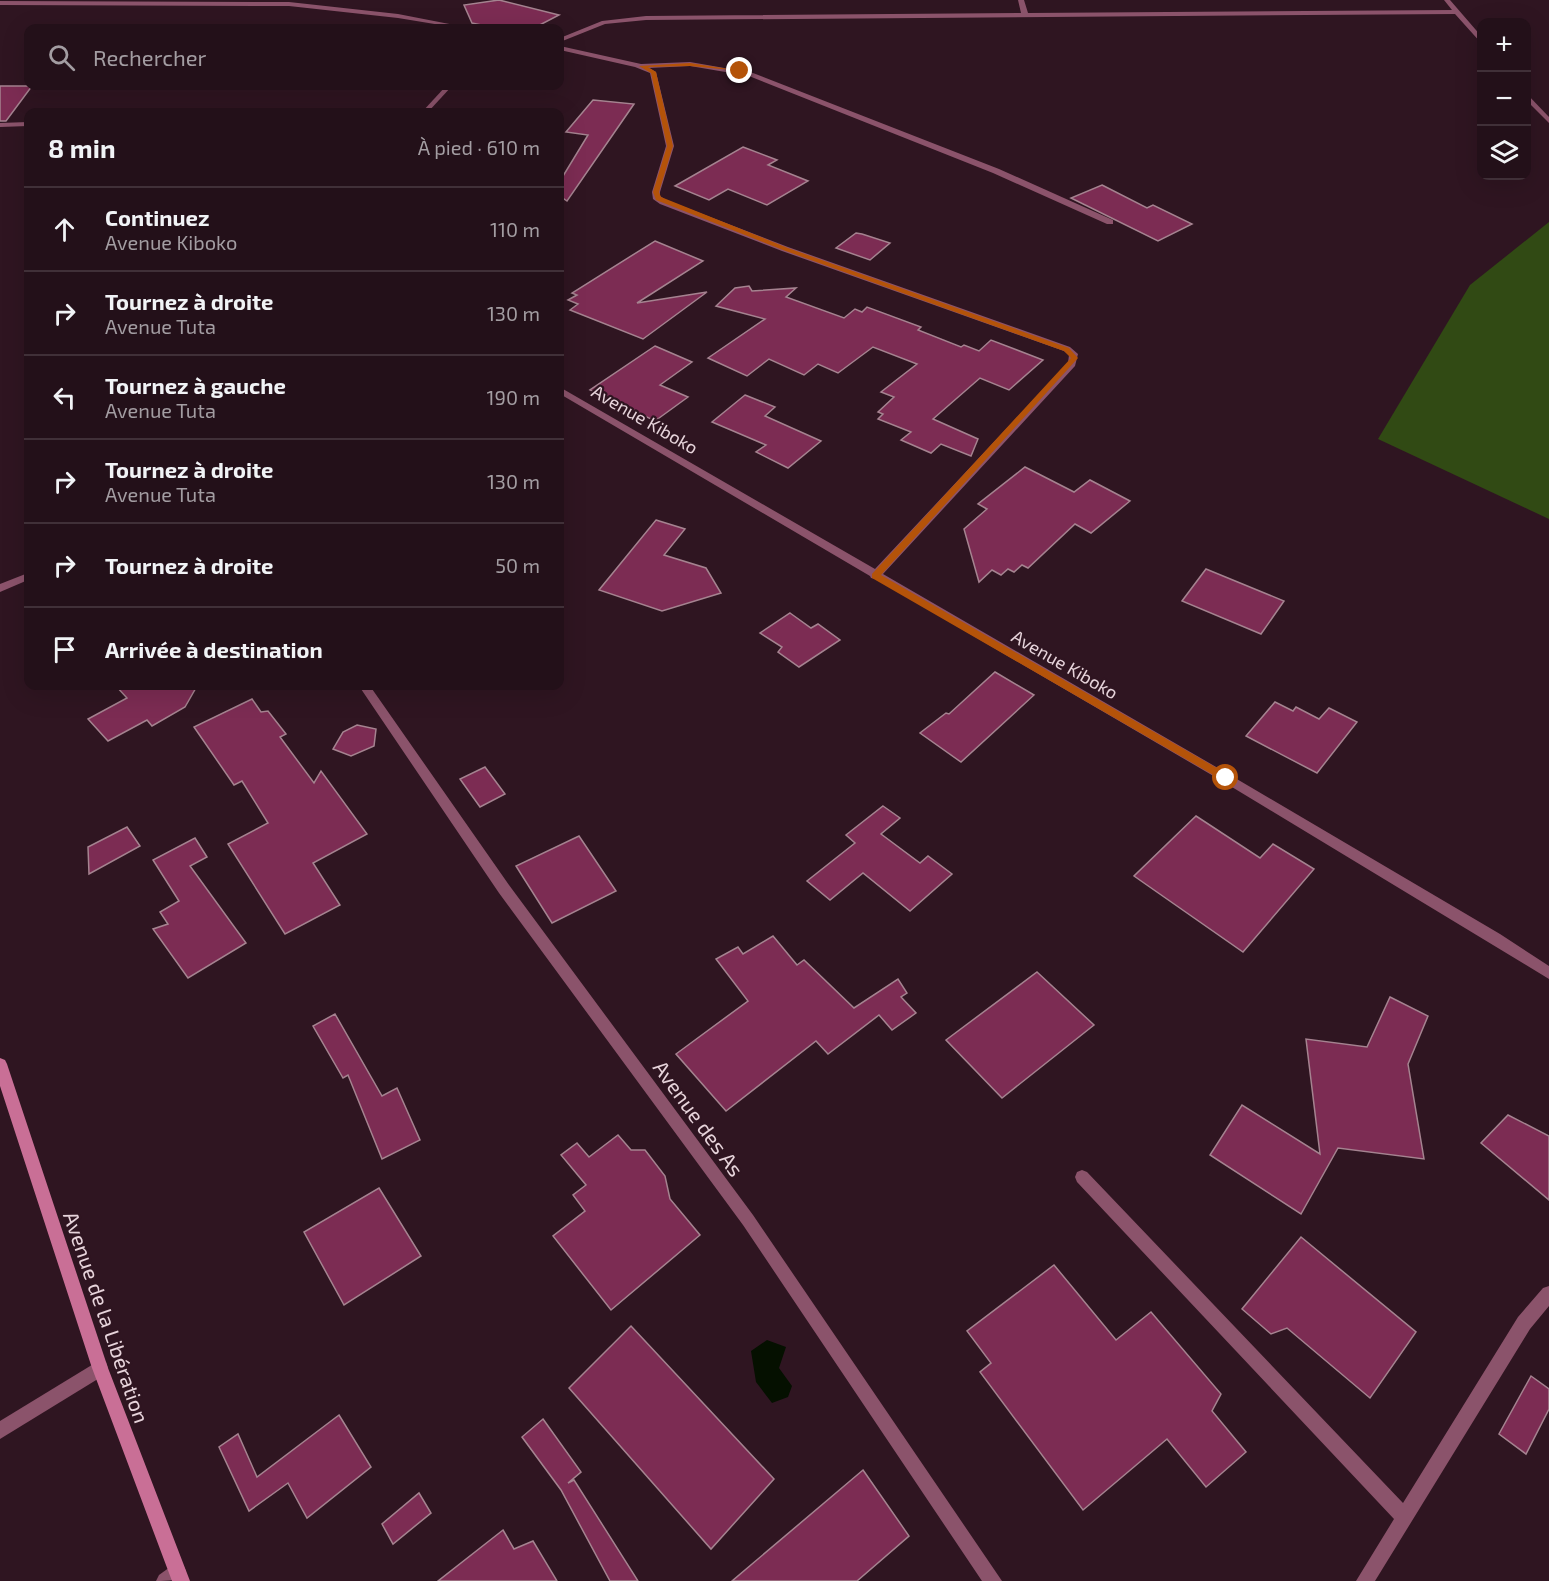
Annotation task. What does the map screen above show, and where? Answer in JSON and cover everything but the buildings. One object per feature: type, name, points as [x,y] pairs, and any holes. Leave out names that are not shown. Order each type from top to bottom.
[{"type":"street","points":[[1021,0],[1025,15]]},
{"type":"street","points":[[1447,0],[1477,36]]},
{"type":"street","points":[[0,3],[264,3],[345,7],[444,24]]},
{"type":"street","points":[[564,38],[595,25],[627,19],[1457,12]]},
{"type":"street","points":[[564,49],[642,66],[690,64],[751,74],[996,171],[1110,222]]},
{"type":"street","points":[[642,66],[653,72],[670,146],[656,192],[660,200],[785,249],[1067,349],[1074,354],[1072,364],[875,576]]},
{"type":"street","points":[[429,108],[445,90]]},
{"type":"street","points":[[1531,100],[1549,121]]},
{"type":"street","points":[[0,125],[24,124]]},
{"type":"street","name":"Avenue Kiboko","points":[[564,393],[1226,778],[1495,938],[1549,973]]},
{"type":"street","points":[[0,588],[24,578]]},
{"type":"street","name":"Avenue des As","points":[[367,690],[504,890],[748,1220],[993,1581]]},
{"type":"street","name":"Avenue de la Libération","points":[[0,1064],[4,1089],[174,1578]]},
{"type":"street","points":[[1082,1178],[1404,1517]]},
{"type":"street","points":[[1365,1581],[1524,1323],[1549,1294]]},
{"type":"street","points":[[0,1431],[100,1368]]},
{"type":"green space","points":[[1549,222],[1549,519],[1378,439],[1470,285]]},
{"type":"shaded area","points":[[767,1340],[786,1347],[779,1368],[792,1386],[788,1397],[772,1403],[756,1382],[751,1351]]},
{"type":"route","points":[[740,71],[690,64],[642,66],[653,72],[670,146],[655,195],[658,199],[785,249],[1067,349],[1074,354],[1072,364],[875,576],[1226,778]]}]
